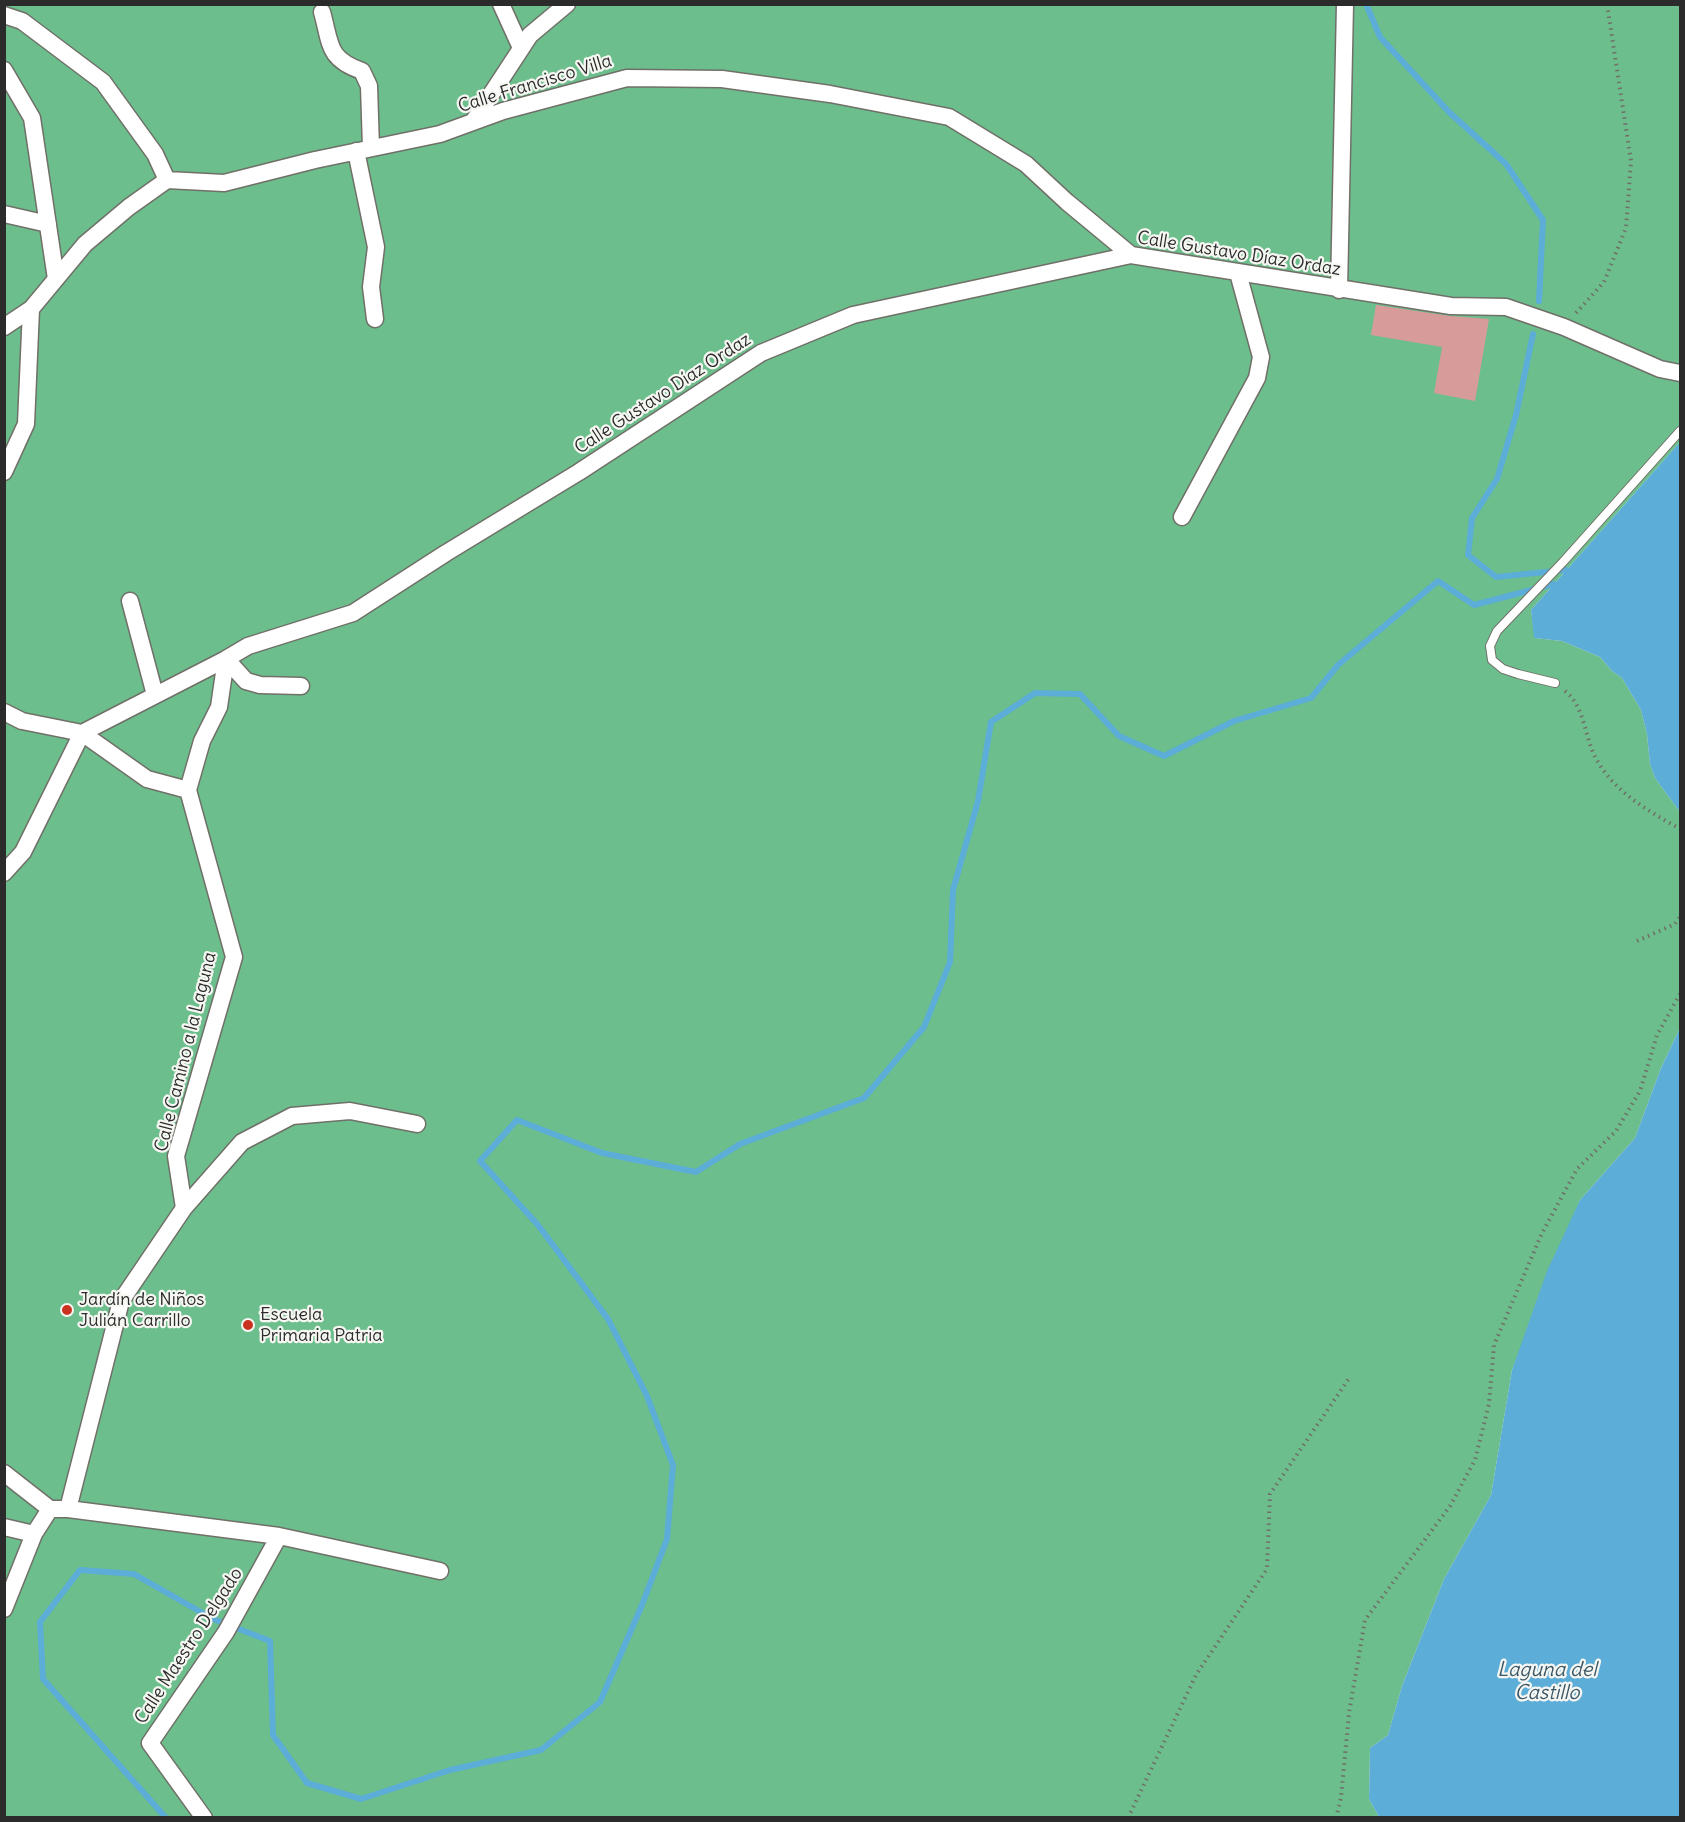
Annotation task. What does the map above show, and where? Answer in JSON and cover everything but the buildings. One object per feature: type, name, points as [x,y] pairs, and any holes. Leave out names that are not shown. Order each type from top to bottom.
[{"type":"street","points":[[501,4],[521,48]]},
{"type":"street","points":[[473,122],[530,35],[567,4]]},
{"type":"street","points":[[1339,290],[1346,4]]},
{"type":"street","points":[[322,12],[333,54],[348,66],[362,71],[369,86],[363,150],[376,247],[371,287],[375,319]]},
{"type":"street","points":[[4,15],[22,21],[103,82],[155,154],[167,180],[129,207],[85,244],[31,309],[4,327]]},
{"type":"street","points":[[4,70],[32,118],[56,279]]},
{"type":"street","name":"Calle Francisco Villa","points":[[167,180],[224,183],[440,134],[503,111],[627,78],[722,79],[830,94],[949,117],[1026,164],[1067,202],[1131,255]]},
{"type":"street","points":[[4,214],[48,224]]},
{"type":"street","name":"Calle Gustavo Díaz Ordaz","points":[[82,733],[226,659],[248,645],[353,614],[446,553],[579,472],[761,353],[853,315],[1131,255],[1450,306],[1506,307],[1564,327],[1660,369],[1680,373]]},
{"type":"street","points":[[1182,517],[1257,378],[1261,357],[1238,273]]},
{"type":"street","points":[[4,472],[10,454],[26,424],[31,309]]},
{"type":"street","points":[[130,601],[155,695]]},
{"type":"street","points":[[226,659],[246,681],[260,685],[301,686]]},
{"type":"street","points":[[4,712],[22,721],[82,733],[147,779],[188,790],[202,741],[219,707],[226,659]]},
{"type":"street","points":[[4,873],[23,852],[82,733]]},
{"type":"street","name":"Calle Camino a la Laguna","points":[[184,1208],[176,1156],[234,957],[188,790]]},
{"type":"street","points":[[68,1509],[121,1300],[184,1208],[242,1142],[292,1116],[350,1112],[417,1124]]},
{"type":"street","points":[[4,1473],[50,1509],[68,1509],[279,1536],[440,1571]]},
{"type":"street","points":[[4,1609],[34,1534],[50,1509]]},
{"type":"street","points":[[4,1527],[34,1534]]},
{"type":"street","name":"Calle Maestro Delgado","points":[[204,1818],[150,1743],[226,1632],[279,1536]]},
{"type":"lane","points":[[1555,683],[1503,669],[1492,660],[1490,646],[1497,632],[1680,431]]},
{"type":"path","points":[[1564,327],[1604,282],[1626,228],[1631,161],[1607,4]]},
{"type":"path","points":[[1555,683],[1575,698],[1596,760],[1615,786],[1644,808],[1680,829]]},
{"type":"path","points":[[1637,941],[1675,924],[1680,917]]},
{"type":"path","points":[[1336,1818],[1341,1798],[1349,1713],[1365,1620],[1450,1506],[1475,1460],[1489,1404],[1494,1345],[1542,1233],[1577,1169],[1616,1131],[1640,1091],[1657,1035],[1680,994]]},
{"type":"path","points":[[1128,1818],[1196,1675],[1267,1569],[1270,1494],[1350,1377]]},
{"type":"green space","points":[[5,5],[1680,5],[1680,442],[1531,610],[1535,638],[1562,641],[1600,657],[1612,671],[1622,678],[1641,710],[1647,734],[1650,764],[1655,778],[1680,812],[1680,1028],[1661,1068],[1635,1138],[1580,1200],[1512,1370],[1491,1495],[1444,1579],[1402,1686],[1388,1735],[1370,1748],[1369,1799],[1379,1817],[5,1818]]},
{"type":"water","points":[[1680,442],[1680,812],[1655,778],[1650,764],[1647,734],[1641,710],[1622,678],[1612,671],[1600,657],[1562,641],[1534,638],[1531,610]]},
{"type":"water","name":"Laguna del Castillo","points":[[1680,1028],[1680,1817],[1379,1817],[1369,1799],[1370,1748],[1388,1735],[1402,1686],[1444,1579],[1491,1495],[1512,1370],[1547,1271],[1580,1200],[1635,1138],[1661,1068]]},
{"type":"waterway","points":[[1366,4],[1380,37],[1449,112],[1506,164],[1543,220],[1539,301]]},
{"type":"waterway","points":[[1533,334],[1516,415],[1497,479],[1472,518],[1468,555],[1496,577],[1566,570]]},
{"type":"waterway","points":[[166,1818],[43,1679],[40,1622],[80,1570],[134,1574],[213,1619],[270,1641],[273,1735],[307,1783],[361,1799],[450,1770],[541,1750],[600,1702],[642,1605],[667,1539],[673,1465],[647,1396],[608,1319],[538,1225],[480,1161],[517,1120],[602,1153],[696,1172],[740,1144],[864,1098],[924,1027],[950,962],[953,890],[978,801],[991,722],[1035,693],[1080,694],[1119,736],[1164,756],[1234,721],[1311,698],[1338,665],[1438,581],[1474,605],[1554,584]]},
{"type":"place","name":"Jardín de Niños Julián Carrillo","points":[[67,1310]]},
{"type":"place","name":"Escuela Primaria Patria","points":[[248,1325]]}]
